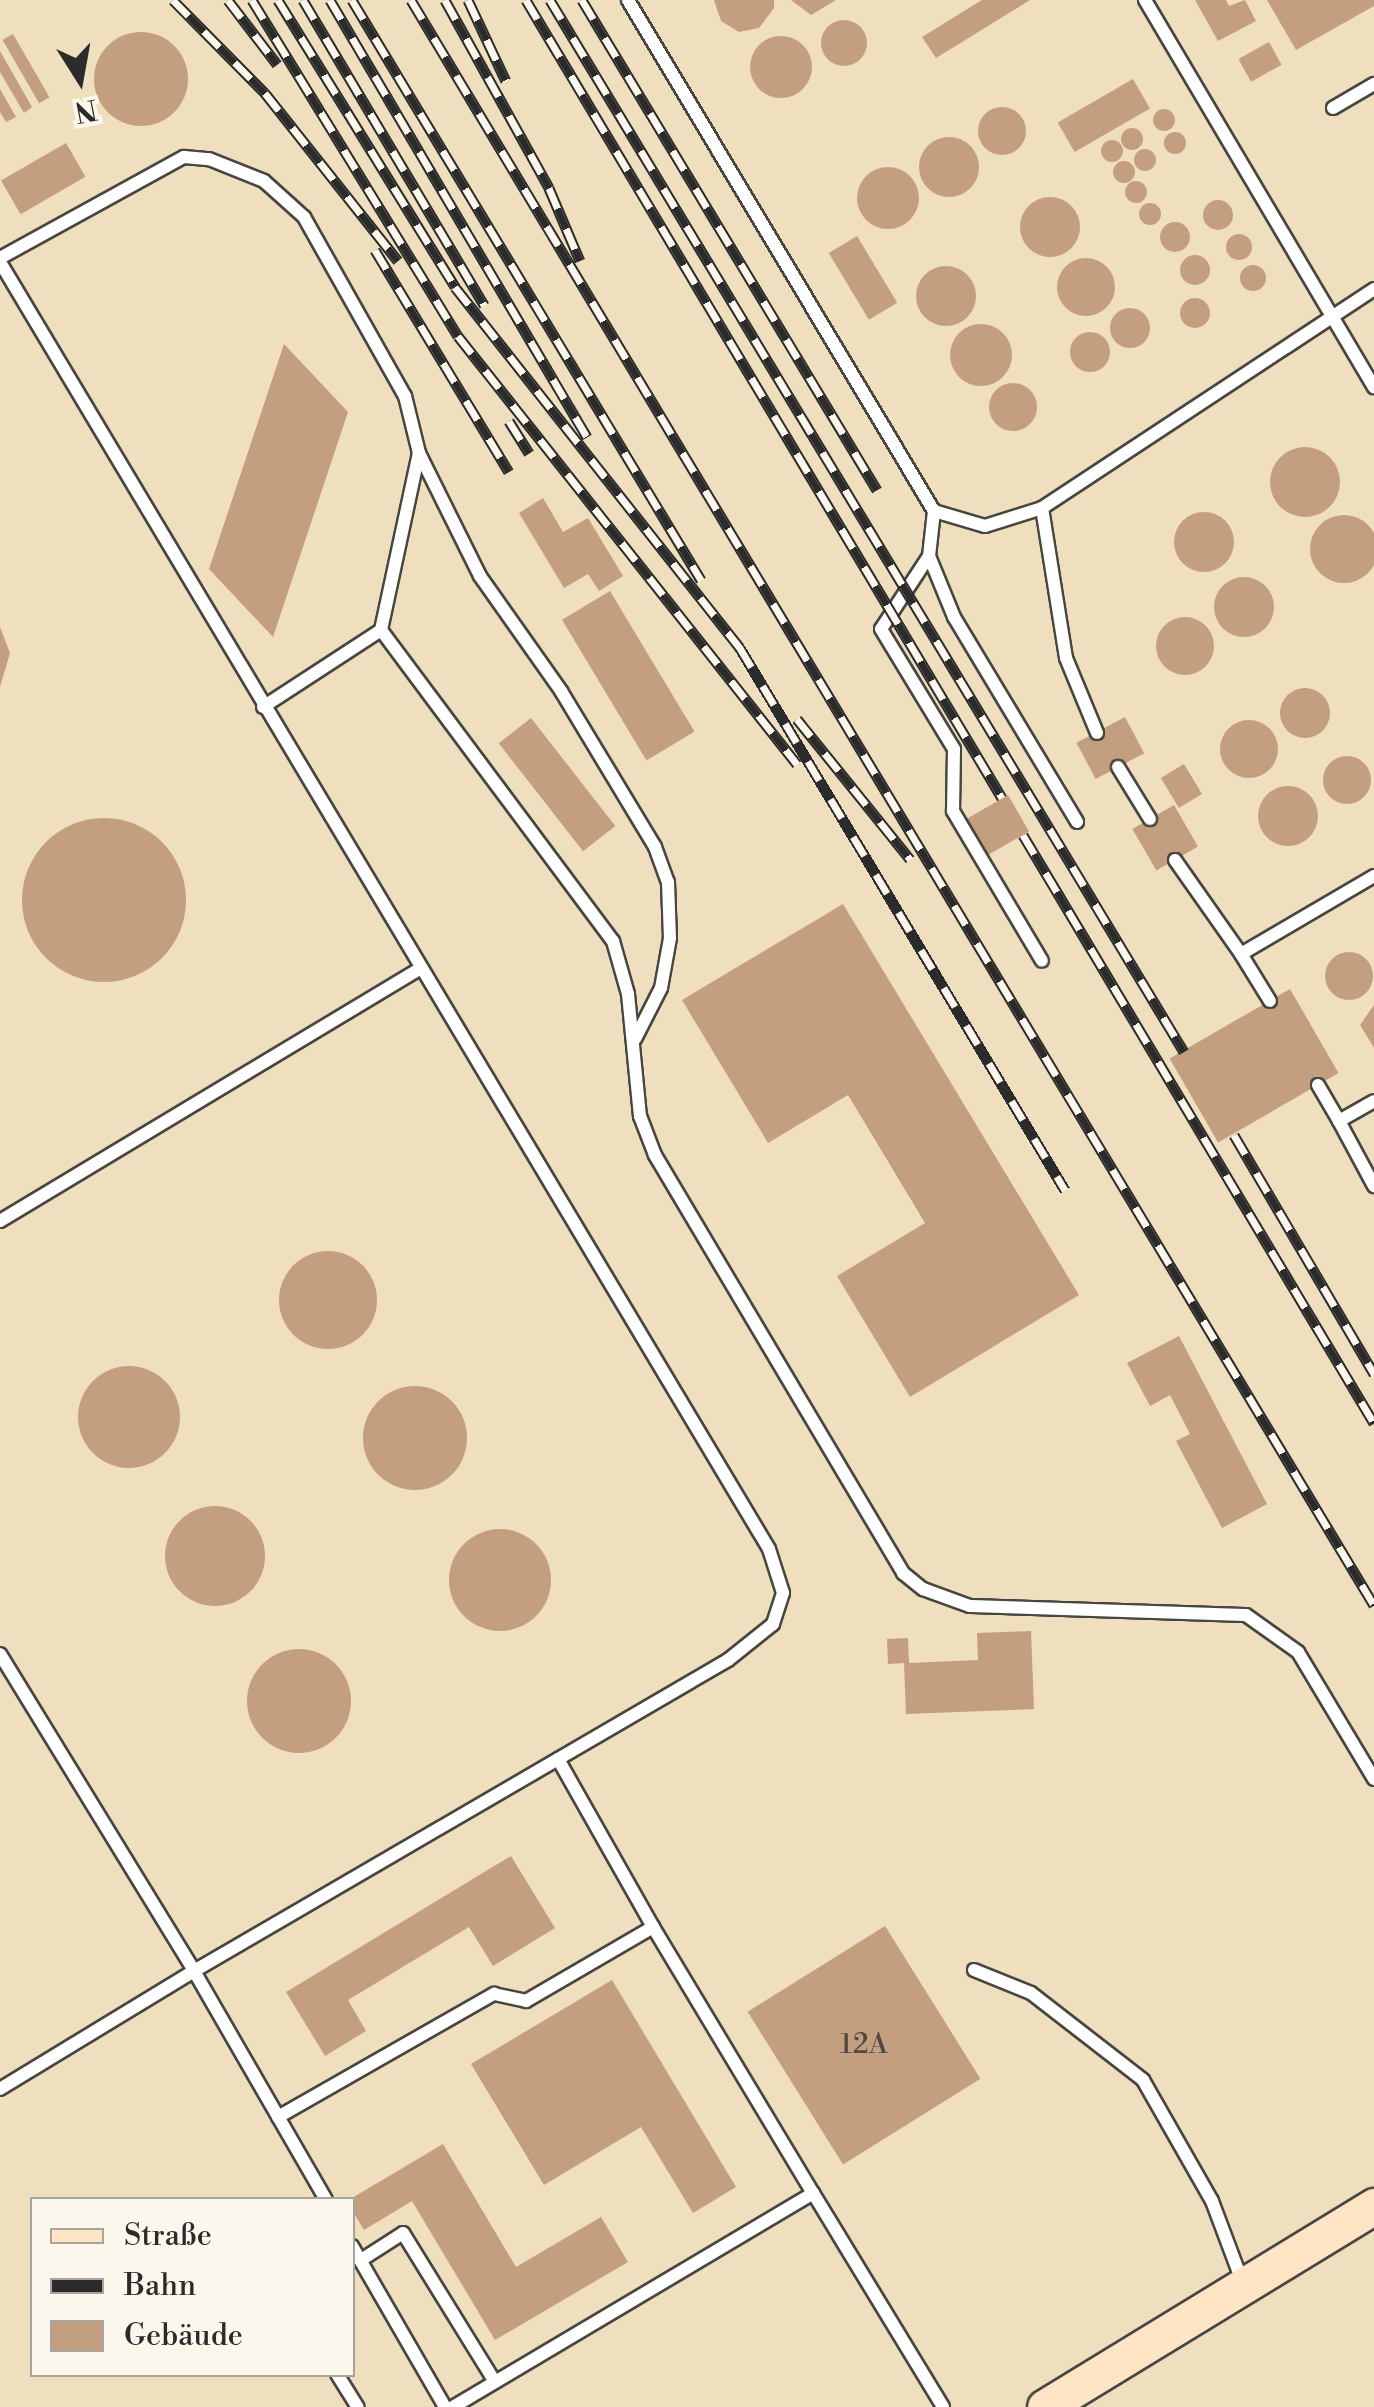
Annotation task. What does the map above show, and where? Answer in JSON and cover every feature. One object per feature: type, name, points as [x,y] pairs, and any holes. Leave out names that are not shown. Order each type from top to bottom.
[{"type":"street","points":[[1045,2407],[1374,2206]]},
{"type":"lane","points":[[628,0],[934,511],[929,556],[880,629],[954,750],[952,811],[1042,961]]},
{"type":"lane","points":[[1145,0],[1374,387]]},
{"type":"lane","points":[[1333,108],[1374,84]]},
{"type":"lane","points":[[0,2089],[755,1642],[782,1610],[783,1593],[770,1549],[418,970],[0,260],[184,157],[209,158],[264,181],[304,217],[405,396],[418,454],[480,576],[561,690],[656,847],[668,882],[670,938],[661,988],[634,1041]]},
{"type":"lane","points":[[934,511],[985,526],[1042,508],[1374,289]]},
{"type":"lane","points":[[263,707],[381,630],[418,454]]},
{"type":"lane","points":[[1042,508],[1066,658],[1098,733]]},
{"type":"lane","points":[[929,556],[954,617],[1077,822]]},
{"type":"lane","points":[[381,630],[612,941],[634,1041],[640,1116],[655,1155],[903,1573],[923,1589],[970,1606],[1246,1615],[1298,1652],[1374,1779]]},
{"type":"lane","points":[[1118,767],[1150,819]]},
{"type":"lane","points":[[1175,860],[1270,1001]]},
{"type":"lane","points":[[1241,954],[1374,876]]},
{"type":"lane","points":[[0,1220],[418,970]]},
{"type":"lane","points":[[1318,1085],[1374,1186]]},
{"type":"lane","points":[[1338,1122],[1374,1101]]},
{"type":"lane","points":[[0,1654],[194,1972],[323,2195]]},
{"type":"lane","points":[[558,1759],[653,1927],[944,2407]]},
{"type":"lane","points":[[278,2117],[494,1994],[526,2002],[653,1927]]},
{"type":"lane","points":[[974,1970],[1031,1993],[1143,2080],[1212,2201],[1245,2287]]},
{"type":"lane","points":[[454,2407],[813,2193]]},
{"type":"lane","points":[[361,2260],[403,2233],[495,2382]]},
{"type":"lane","points":[[355,2251],[445,2407]]},
{"type":"lane","points":[[339,2377],[358,2407]]},
{"type":"building","points":[[714,0],[774,0],[774,8],[759,28],[739,32],[721,21]]},
{"type":"building","points":[[791,0],[836,0],[811,15]]},
{"type":"building","points":[[982,0],[1030,0],[936,58],[922,37]]},
{"type":"building","points":[[1195,0],[1226,0],[1229,6],[1245,0],[1256,21],[1218,41]]},
{"type":"building","points":[[1267,0],[1374,0],[1374,6],[1296,50]]},
{"type":"building","points":[[844,20],[860,27],[867,43],[860,59],[844,66],[828,59],[821,43],[828,27]]},
{"type":"building","points":[[141,32],[159,36],[174,46],[184,61],[188,79],[184,97],[174,112],[159,122],[141,126],[123,122],[108,112],[98,97],[94,79],[98,61],[108,46],[123,36]]},
{"type":"building","points":[[13,34],[50,97],[39,103],[3,40]]},
{"type":"building","points":[[781,36],[803,45],[812,67],[803,89],[781,98],[759,89],[750,67],[759,45]]},
{"type":"building","points":[[1269,42],[1282,65],[1251,82],[1238,59]]},
{"type":"building","points":[[0,51],[32,107],[24,113],[0,72]]},
{"type":"building","points":[[1133,79],[1150,108],[1075,152],[1058,123]]},
{"type":"building","points":[[0,89],[16,117],[6,122],[0,112]]},
{"type":"building","points":[[1002,107],[1019,114],[1026,131],[1019,148],[1002,155],[985,148],[978,131],[985,114]]},
{"type":"building","points":[[1164,109],[1172,112],[1172,128],[1164,131],[1156,128],[1153,120],[1156,112]]},
{"type":"building","points":[[1132,128],[1140,131],[1140,147],[1132,150],[1124,147],[1121,139],[1124,131]]},
{"type":"building","points":[[1175,132],[1183,135],[1183,151],[1175,154],[1167,151],[1164,143],[1167,135]]},
{"type":"building","points":[[949,137],[970,146],[979,167],[970,188],[949,197],[928,188],[919,167],[928,146]]},
{"type":"building","points":[[1112,140],[1120,143],[1120,159],[1112,162],[1104,159],[1101,151],[1104,143]]},
{"type":"building","points":[[66,143],[86,177],[21,214],[1,180]]},
{"type":"building","points":[[1145,149],[1153,152],[1153,168],[1145,171],[1137,168],[1134,160],[1137,152]]},
{"type":"building","points":[[1124,161],[1132,164],[1132,180],[1124,183],[1116,180],[1113,172],[1116,164]]},
{"type":"building","points":[[888,167],[910,176],[919,198],[910,220],[888,229],[866,220],[857,198],[866,176]]},
{"type":"building","points":[[1136,181],[1144,184],[1144,200],[1136,203],[1128,200],[1125,192],[1128,184]]},
{"type":"building","points":[[1050,197],[1071,206],[1080,227],[1071,248],[1050,257],[1029,248],[1020,227],[1029,206]]},
{"type":"building","points":[[1218,200],[1232,209],[1233,215],[1224,229],[1218,230],[1204,221],[1203,215],[1212,201]]},
{"type":"building","points":[[1150,203],[1158,206],[1158,222],[1150,225],[1142,222],[1139,214],[1142,206]]},
{"type":"building","points":[[1175,222],[1186,226],[1190,237],[1186,248],[1175,252],[1164,248],[1160,237],[1164,226]]},
{"type":"building","points":[[1239,234],[1248,238],[1252,247],[1248,256],[1239,260],[1230,256],[1226,247],[1230,238]]},
{"type":"building","points":[[857,236],[897,303],[869,320],[829,253]]},
{"type":"building","points":[[1195,255],[1209,264],[1210,270],[1201,284],[1195,285],[1181,276],[1180,270],[1189,256]]},
{"type":"building","points":[[1086,258],[1107,266],[1115,287],[1107,308],[1086,316],[1065,308],[1057,287],[1065,266]]},
{"type":"building","points":[[1253,265],[1262,269],[1266,278],[1262,287],[1253,291],[1244,287],[1240,278],[1244,269]]},
{"type":"building","points":[[946,266],[967,275],[976,296],[967,317],[946,326],[925,317],[916,296],[925,275]]},
{"type":"building","points":[[1195,298],[1206,302],[1210,313],[1206,324],[1195,328],[1184,324],[1180,313],[1184,302]]},
{"type":"building","points":[[1130,308],[1144,314],[1150,328],[1144,342],[1130,348],[1116,342],[1110,328],[1116,314]]},
{"type":"building","points":[[981,324],[1003,333],[1012,355],[1003,377],[981,386],[959,377],[950,355],[959,333]]},
{"type":"building","points":[[1090,332],[1104,338],[1110,352],[1104,366],[1090,372],[1076,366],[1070,352],[1076,338]]},
{"type":"building","points":[[284,344],[348,412],[273,637],[209,569]]},
{"type":"building","points":[[1013,383],[1030,390],[1037,407],[1030,424],[1013,431],[996,424],[989,407],[996,390]]},
{"type":"building","points":[[1305,447],[1319,449],[1330,457],[1338,468],[1338,496],[1330,507],[1319,515],[1305,517],[1291,515],[1280,507],[1272,496],[1270,482],[1272,468],[1280,457],[1291,449]]},
{"type":"building","points":[[543,498],[563,532],[588,518],[623,576],[599,591],[588,574],[564,588],[519,513]]},
{"type":"building","points":[[1204,512],[1225,521],[1234,542],[1225,563],[1204,572],[1183,563],[1174,542],[1183,521]]},
{"type":"building","points":[[1344,515],[1368,525],[1375,536],[1375,562],[1368,573],[1344,583],[1320,573],[1310,549],[1320,525]]},
{"type":"building","points":[[1244,577],[1265,586],[1274,607],[1265,628],[1244,637],[1223,628],[1214,607],[1223,586]]},
{"type":"building","points":[[610,591],[694,732],[646,760],[562,620]]},
{"type":"building","points":[[1185,617],[1206,625],[1214,646],[1206,667],[1185,675],[1164,667],[1156,646],[1164,625]]},
{"type":"building","points":[[0,627],[10,653],[0,687]]},
{"type":"building","points":[[1305,688],[1323,695],[1330,713],[1323,731],[1305,738],[1287,731],[1280,713],[1287,695]]},
{"type":"building","points":[[1125,717],[1144,753],[1096,779],[1076,743]]},
{"type":"building","points":[[531,718],[615,826],[583,851],[499,743]]},
{"type":"building","points":[[1249,720],[1270,728],[1278,749],[1270,770],[1249,778],[1228,770],[1220,749],[1228,728]]},
{"type":"building","points":[[1347,756],[1364,763],[1371,780],[1364,797],[1347,804],[1330,797],[1323,780],[1330,763]]},
{"type":"building","points":[[1184,764],[1202,794],[1179,808],[1161,778]]},
{"type":"building","points":[[1288,786],[1309,795],[1318,816],[1309,837],[1288,846],[1267,837],[1258,816],[1267,795]]},
{"type":"building","points":[[1008,795],[1029,831],[985,857],[964,820]]},
{"type":"building","points":[[1174,805],[1198,847],[1156,871],[1132,829]]},
{"type":"building","points":[[104,818],[135,824],[162,842],[180,869],[186,900],[180,931],[162,958],[135,976],[104,982],[73,976],[46,958],[28,931],[22,900],[28,869],[46,842],[73,824]]},
{"type":"building","points":[[843,904],[1079,1295],[910,1397],[837,1276],[925,1223],[848,1095],[768,1143],[682,1000]]},
{"type":"building","points":[[1349,952],[1366,959],[1373,976],[1366,993],[1349,1000],[1332,993],[1325,976],[1332,959]]},
{"type":"building","points":[[1290,989],[1338,1073],[1218,1143],[1170,1058]]},
{"type":"building","points":[[1374,1005],[1374,1048],[1360,1025]]},
{"type":"building","points":[[328,1251],[347,1255],[363,1265],[373,1281],[377,1300],[373,1319],[363,1335],[347,1345],[328,1349],[309,1345],[293,1335],[283,1319],[279,1300],[283,1281],[293,1265],[309,1255]]},
{"type":"building","points":[[1179,1336],[1267,1504],[1222,1528],[1176,1441],[1190,1434],[1170,1395],[1150,1406],[1127,1363]]},
{"type":"building","points":[[119,1366],[139,1366],[158,1374],[172,1388],[180,1417],[177,1437],[158,1460],[139,1468],[119,1468],[100,1460],[86,1446],[78,1427],[78,1407],[86,1388],[100,1374]]},
{"type":"building","points":[[415,1386],[435,1390],[458,1409],[467,1438],[463,1458],[444,1481],[415,1490],[395,1486],[372,1467],[363,1438],[367,1418],[386,1395]]},
{"type":"building","points":[[215,1506],[234,1510],[251,1520],[261,1537],[265,1556],[261,1575],[251,1592],[234,1602],[215,1606],[196,1602],[179,1592],[169,1575],[165,1556],[169,1537],[179,1520],[196,1510]]},
{"type":"building","points":[[500,1529],[520,1533],[536,1544],[547,1560],[551,1580],[547,1600],[536,1616],[520,1627],[500,1631],[480,1627],[464,1616],[453,1600],[449,1580],[453,1560],[464,1544],[480,1533]]},
{"type":"building","points":[[1031,1631],[1034,1709],[906,1714],[904,1663],[888,1664],[887,1639],[908,1638],[909,1663],[978,1660],[977,1633]]},
{"type":"building","points":[[299,1649],[319,1653],[336,1664],[347,1681],[351,1701],[347,1721],[336,1738],[319,1749],[299,1753],[279,1749],[262,1738],[251,1721],[247,1701],[251,1681],[262,1664],[279,1653]]},
{"type":"building","points":[[511,1856],[555,1928],[493,1966],[469,1927],[348,2000],[366,2031],[325,2056],[286,1992]]},
{"type":"building","points":[[885,1926],[980,2079],[843,2164],[748,2012]]},
{"type":"building","points":[[612,1980],[736,2187],[693,2213],[641,2127],[544,2185],[471,2064]]},
{"type":"building","points":[[443,2144],[516,2267],[601,2217],[628,2262],[495,2340],[412,2201],[364,2230],[355,2215],[354,2197]]},
{"type":"railway","points":[[173,0],[265,93],[398,261]]},
{"type":"railway","points":[[228,0],[277,64]]},
{"type":"railway","points":[[252,0],[458,336],[797,764]]},
{"type":"railway","points":[[278,0],[455,287],[740,648],[1065,1190]]},
{"type":"railway","points":[[303,0],[484,305]]},
{"type":"railway","points":[[330,0],[587,437]]},
{"type":"railway","points":[[352,0],[701,580]]},
{"type":"railway","points":[[411,0],[1374,1605]]},
{"type":"railway","points":[[445,0],[549,188],[580,261]]},
{"type":"railway","points":[[468,0],[506,81]]},
{"type":"railway","points":[[526,0],[1002,798]]},
{"type":"railway","points":[[550,0],[1184,1052]]},
{"type":"railway","points":[[582,0],[877,490]]},
{"type":"railway","points":[[375,250],[509,472]]},
{"type":"railway","points":[[509,421],[529,453]]},
{"type":"railway","points":[[797,719],[910,859]]},
{"type":"railway","points":[[1023,835],[1374,1423]]},
{"type":"railway","points":[[1234,1135],[1374,1374]]}]
